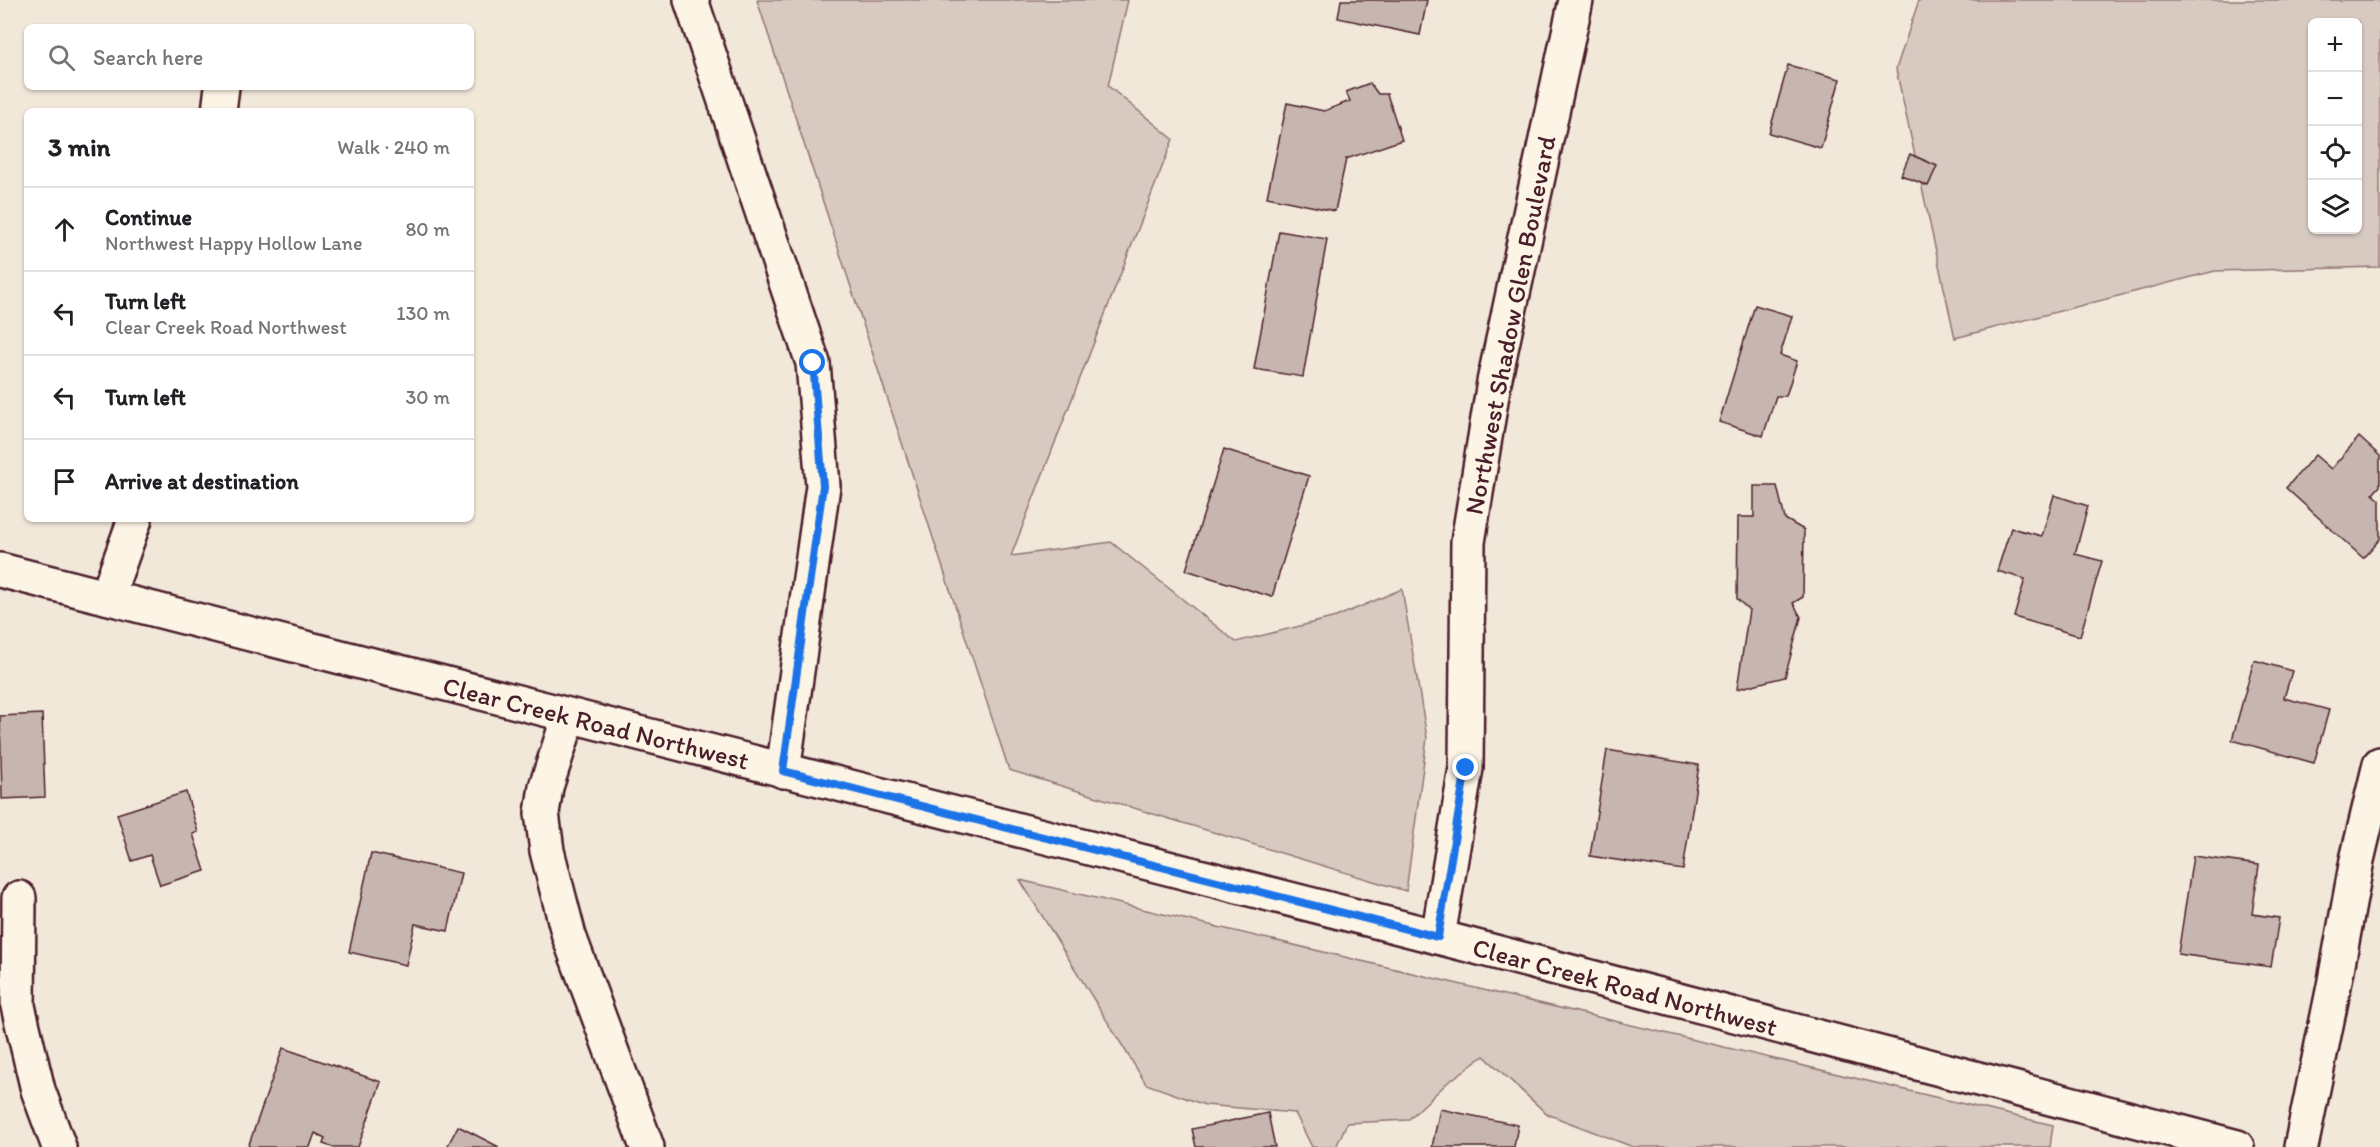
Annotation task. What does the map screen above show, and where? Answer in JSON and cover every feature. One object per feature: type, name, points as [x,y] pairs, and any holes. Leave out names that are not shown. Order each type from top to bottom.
[{"type":"street","points":[[691,0],[813,363],[823,486],[783,771]]},
{"type":"street","name":"Northwest Shadow Glen Boulevard","points":[[1438,937],[1466,768],[1468,542],[1494,382],[1576,0]]},
{"type":"street","points":[[219,108],[222,90]]},
{"type":"street","points":[[108,597],[134,522]]},
{"type":"street","name":"Clear Creek Road Northwest","points":[[0,570],[1438,937],[2237,1147]]},
{"type":"street","points":[[569,716],[546,787],[542,813],[547,851],[569,936],[646,1147]]},
{"type":"street","points":[[2301,1147],[2357,861],[2380,765]]},
{"type":"street","points":[[19,898],[18,1006],[38,1089],[59,1147]]},
{"type":"shaded area","points":[[757,0],[1128,0],[1108,86],[1173,139],[1011,556],[1111,542],[1236,642],[1336,617],[1402,589],[1427,738],[1406,891],[1009,770]]},
{"type":"shaded area","points":[[1919,0],[2380,0],[2380,267],[2215,271],[1955,338],[1896,69]]},
{"type":"shaded area","points":[[1020,880],[2053,1125],[2050,1147],[1633,1147],[1547,1114],[1484,1056],[1447,1083],[1408,1120],[1347,1123],[1336,1147],[1312,1147],[1295,1113],[1205,1105],[1146,1084]]},
{"type":"building","points":[[1341,0],[1427,0],[1420,35],[1338,18]]},
{"type":"building","points":[[1788,65],[1840,79],[1821,148],[1769,133]]},
{"type":"building","points":[[1370,83],[1378,94],[1387,94],[1402,140],[1346,159],[1335,211],[1267,197],[1287,103],[1324,111],[1350,101],[1346,92]]},
{"type":"building","points":[[1910,154],[1937,166],[1928,186],[1901,175]]},
{"type":"building","points":[[1279,231],[1327,239],[1303,377],[1254,369]]},
{"type":"building","points":[[1755,305],[1792,316],[1780,355],[1797,361],[1786,396],[1776,396],[1763,436],[1719,422]]},
{"type":"building","points":[[2359,437],[2380,456],[2380,486],[2373,494],[2380,500],[2380,539],[2363,558],[2286,488],[2315,455],[2331,469]]},
{"type":"building","points":[[1224,449],[1309,476],[1272,597],[1186,570]]},
{"type":"building","points":[[1754,486],[1777,486],[1785,519],[1804,530],[1803,597],[1793,603],[1801,617],[1785,677],[1737,689],[1749,610],[1737,599],[1738,517],[1754,517]]},
{"type":"building","points":[[2054,495],[2088,506],[2075,554],[2102,561],[2080,636],[2014,617],[2025,579],[1997,571],[2011,528],[2042,536]]},
{"type":"building","points":[[2254,660],[2292,671],[2284,698],[2329,710],[2314,763],[2232,740]]},
{"type":"building","points":[[42,714],[45,797],[2,799],[0,716]]},
{"type":"building","points":[[1607,750],[1699,765],[1683,870],[1590,856]]},
{"type":"building","points":[[186,792],[198,832],[193,834],[205,871],[160,885],[150,855],[132,861],[117,814]]},
{"type":"building","points":[[371,853],[461,873],[448,931],[415,924],[406,965],[349,952]]},
{"type":"building","points":[[2193,856],[2259,865],[2252,914],[2279,918],[2271,967],[2178,954]]},
{"type":"building","points":[[283,1048],[381,1082],[358,1147],[332,1147],[323,1144],[325,1138],[315,1133],[310,1147],[248,1147]]},
{"type":"building","points":[[1440,1109],[1518,1125],[1514,1147],[1432,1147]]},
{"type":"building","points":[[1268,1113],[1275,1147],[1196,1147],[1192,1129]]},
{"type":"building","points":[[458,1126],[499,1147],[447,1147]]},
{"type":"route","points":[[813,363],[823,486],[783,771],[1438,937],[1466,768]]}]
